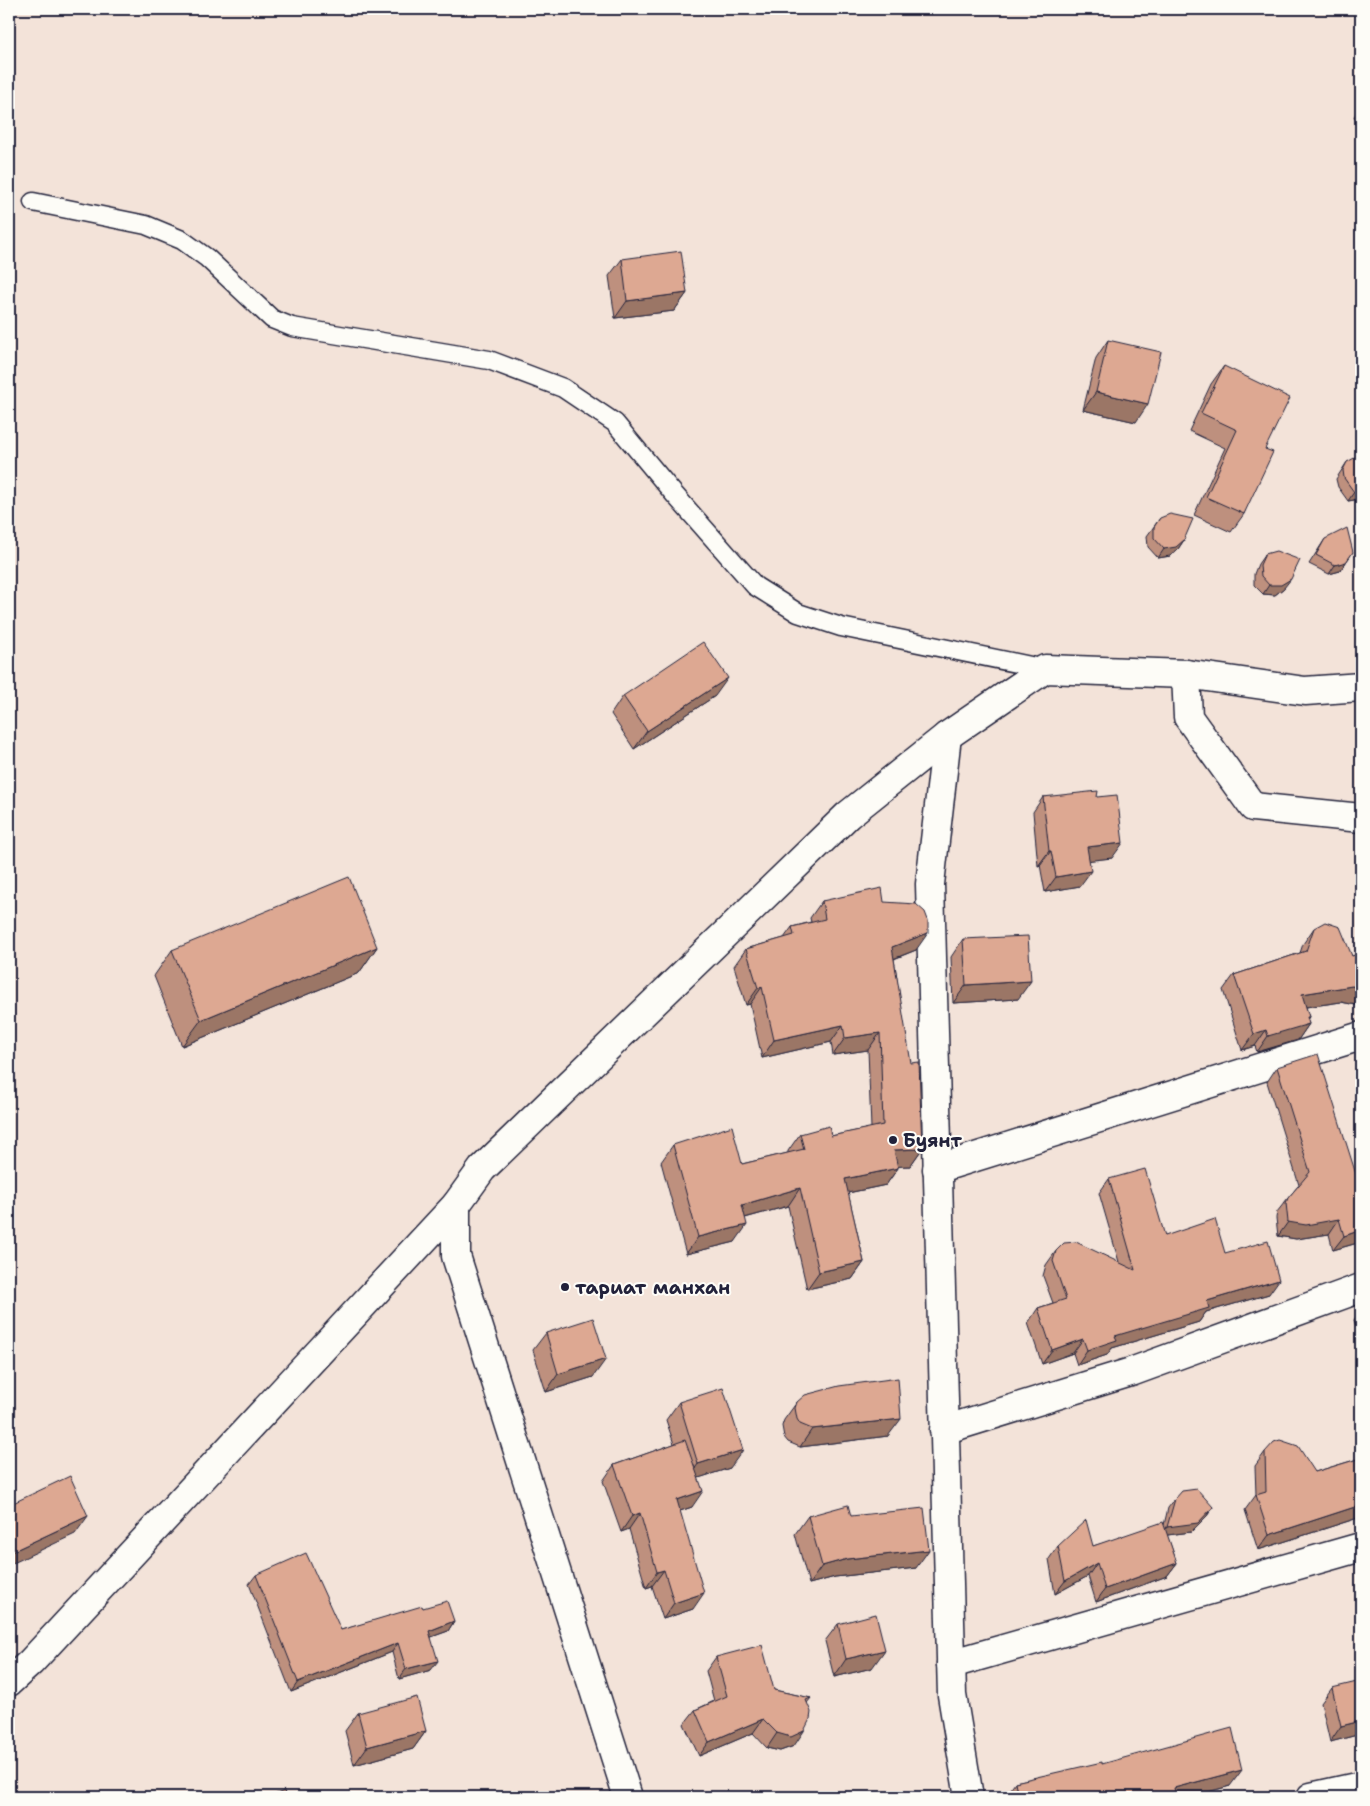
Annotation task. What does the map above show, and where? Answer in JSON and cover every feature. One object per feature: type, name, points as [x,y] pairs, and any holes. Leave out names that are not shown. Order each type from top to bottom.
[{"type":"street","points":[[9,1682],[20,1661],[456,1205],[482,1169],[848,814],[947,736],[1045,669],[1186,674],[1305,692],[1361,687]]},
{"type":"street","points":[[1186,674],[1188,717],[1253,808],[1361,818]]},
{"type":"street","points":[[947,736],[930,884],[952,1695],[969,1797]]},
{"type":"street","points":[[937,1170],[1361,1036]]},
{"type":"street","points":[[456,1205],[456,1256],[628,1797]]},
{"type":"street","points":[[944,1430],[1132,1372],[1361,1288]]},
{"type":"street","points":[[951,1664],[1361,1547]]},
{"type":"street","points":[[1311,1797],[1361,1786]]},
{"type":"lane","points":[[33,202],[146,225],[182,240],[207,258],[272,319],[292,327],[489,360],[564,388],[615,423],[674,494],[755,586],[798,613],[841,627],[1045,669]]},
{"type":"building","points":[[681,251],[687,293],[627,301],[622,259]]},
{"type":"building","points":[[1108,340],[1161,352],[1148,404],[1096,392]]},
{"type":"building","points":[[1224,366],[1290,398],[1265,449],[1273,452],[1244,514],[1206,497],[1237,430],[1201,413]]},
{"type":"building","points":[[1358,456],[1361,457],[1361,491],[1354,492],[1344,478],[1343,470],[1347,462]]},
{"type":"building","points":[[1170,514],[1193,519],[1184,540],[1176,547],[1164,549],[1154,538],[1154,527],[1160,518]]},
{"type":"building","points":[[1347,528],[1353,552],[1346,562],[1335,565],[1316,555],[1325,539]]},
{"type":"building","points":[[1276,551],[1300,560],[1291,579],[1281,585],[1269,585],[1261,576],[1260,565],[1265,554]]},
{"type":"building","points":[[703,642],[728,678],[647,731],[623,696]]},
{"type":"building","points":[[1098,791],[1097,797],[1117,795],[1123,843],[1087,847],[1091,871],[1056,877],[1051,851],[1049,851],[1043,797]]},
{"type":"building","points":[[349,877],[377,947],[201,1020],[172,950]]},
{"type":"building","points":[[882,888],[884,902],[916,904],[925,912],[928,920],[928,933],[892,947],[911,1063],[919,1062],[922,1149],[894,1150],[898,1168],[845,1179],[864,1262],[819,1272],[800,1188],[742,1205],[747,1225],[698,1237],[673,1145],[732,1126],[742,1164],[804,1149],[800,1134],[829,1126],[831,1136],[883,1125],[880,1033],[845,1038],[843,1025],[774,1040],[762,987],[758,988],[746,949],[794,935],[792,927],[825,919],[822,901]]},
{"type":"building","points":[[1325,922],[1340,927],[1352,956],[1361,953],[1361,988],[1352,986],[1302,994],[1309,1017],[1307,1017],[1309,1024],[1268,1036],[1266,1030],[1254,1034],[1234,975],[1306,951],[1314,928]]},
{"type":"building","points":[[1028,936],[1031,981],[966,985],[963,939]]},
{"type":"building","points":[[1318,1054],[1361,1190],[1361,1230],[1344,1236],[1339,1219],[1306,1225],[1288,1222],[1286,1203],[1288,1198],[1310,1172],[1277,1067]]},
{"type":"building","points":[[1145,1169],[1165,1236],[1215,1219],[1225,1253],[1268,1241],[1279,1280],[1207,1301],[1209,1308],[1115,1336],[1117,1340],[1087,1350],[1083,1339],[1052,1350],[1038,1308],[1066,1299],[1053,1261],[1056,1251],[1064,1243],[1076,1242],[1135,1270],[1109,1179]]},
{"type":"building","points":[[593,1318],[606,1359],[558,1374],[546,1333]]},
{"type":"building","points":[[898,1378],[901,1419],[812,1429],[800,1424],[797,1419],[795,1408],[797,1402],[805,1395],[839,1386]]},
{"type":"building","points":[[723,1388],[743,1450],[698,1464],[679,1402]]},
{"type":"building","points":[[685,1440],[703,1491],[677,1500],[704,1593],[674,1603],[664,1570],[657,1572],[640,1513],[632,1516],[614,1465]]},
{"type":"building","points":[[1280,1440],[1298,1446],[1315,1472],[1361,1458],[1361,1505],[1269,1535],[1256,1495],[1266,1492],[1265,1452],[1274,1442]]},
{"type":"building","points":[[70,1476],[88,1516],[9,1553],[9,1505]]},
{"type":"building","points":[[1197,1489],[1213,1507],[1198,1523],[1167,1527],[1175,1499],[1182,1491]]},
{"type":"building","points":[[848,1505],[851,1516],[924,1508],[929,1550],[847,1559],[822,1566],[808,1516]]},
{"type":"building","points":[[1086,1520],[1093,1546],[1163,1522],[1177,1563],[1105,1589],[1097,1563],[1065,1581],[1058,1546]]},
{"type":"building","points":[[306,1553],[341,1630],[422,1606],[423,1608],[447,1601],[454,1621],[429,1631],[438,1661],[406,1669],[398,1643],[298,1682],[256,1575]]},
{"type":"building","points":[[876,1614],[885,1650],[846,1659],[838,1624]]},
{"type":"building","points":[[762,1645],[774,1690],[811,1698],[806,1700],[811,1712],[804,1731],[791,1737],[777,1733],[763,1719],[709,1742],[695,1710],[727,1696],[716,1657]]},
{"type":"building","points":[[1361,1681],[1361,1721],[1341,1726],[1332,1688]]},
{"type":"building","points":[[417,1697],[426,1731],[367,1747],[358,1713]]},
{"type":"building","points":[[1232,1728],[1242,1770],[1174,1788],[1175,1792],[1155,1797],[1018,1797],[1015,1782],[1102,1762],[1102,1764]]},
{"type":"building","points":[[284,1791],[286,1797],[269,1797]]},
{"type":"place","name":"Буянт","points":[[893,1140]]},
{"type":"place","name":"тариат манхан","points":[[565,1287]]}]
